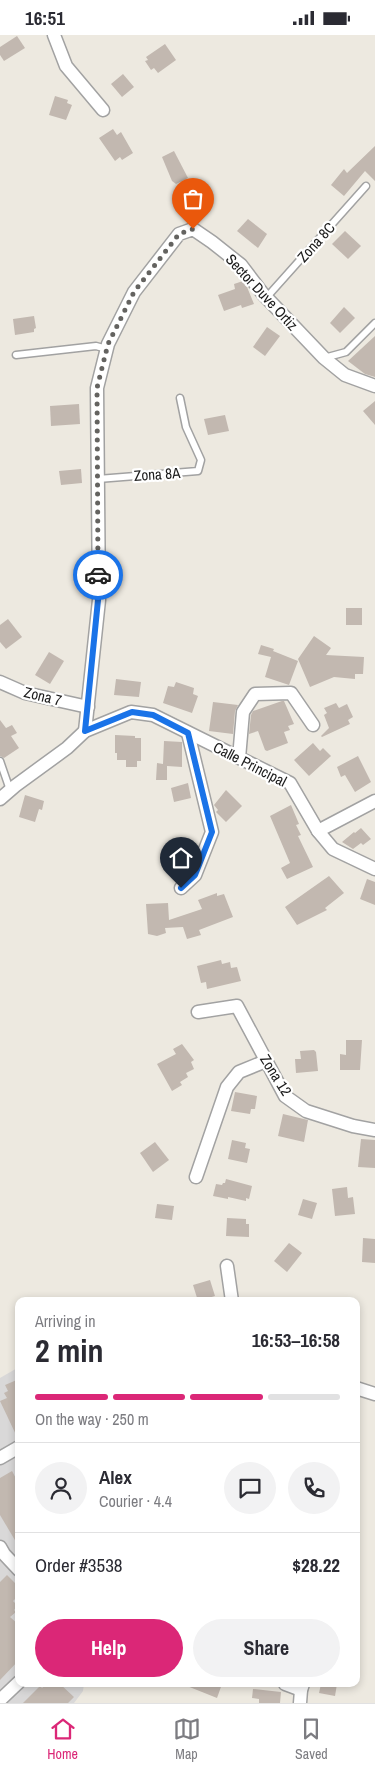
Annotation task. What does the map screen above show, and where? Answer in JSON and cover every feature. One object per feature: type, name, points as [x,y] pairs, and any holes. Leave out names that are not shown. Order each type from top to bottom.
[{"type":"street","points":[[54,35],[66,66],[103,110]]},
{"type":"street","name":"Sector Duve Ortiz","points":[[85,731],[98,600],[97,388],[106,349],[134,292],[179,234],[193,229],[241,265],[266,297],[324,358],[345,375],[375,386]]},
{"type":"street","name":"Zona 7","points":[[0,682],[25,693],[88,707]]},
{"type":"street","points":[[239,758],[243,712],[255,694],[291,693],[313,725]]},
{"type":"street","name":"Calle Principal","points":[[0,799],[67,749],[85,731],[132,712],[153,715],[290,783],[318,831],[334,849],[375,869]]},
{"type":"street","points":[[181,888],[195,875],[212,832],[188,733]]},
{"type":"street","points":[[318,831],[375,801]]},
{"type":"street","name":"Zona 12","points":[[198,1012],[237,1006],[285,1096],[306,1111],[353,1126],[375,1130]]},
{"type":"street","points":[[196,1177],[226,1087],[239,1072],[266,1061]]},
{"type":"street","points":[[227,1266],[231,1297]]},
{"type":"street","points":[[360,1389],[375,1394]]},
{"type":"street","points":[[0,1458],[15,1450]]},
{"type":"street","points":[[1,1553],[15,1566]]},
{"type":"street","points":[[0,1700],[15,1686]]},
{"type":"street","points":[[300,1703],[302,1687]]},
{"type":"lane","name":"Zona 8C","points":[[266,297],[366,186]]},
{"type":"lane","points":[[324,358],[346,352],[375,323]]},
{"type":"lane","points":[[16,355],[96,346],[106,349]]},
{"type":"lane","name":"Zona 8A","points":[[98,479],[198,471],[201,460],[186,427],[180,399]]},
{"type":"lane","points":[[0,761],[10,790]]},
{"type":"shaded area","points":[[15,1369],[15,1687],[84,1687],[83,1691],[74,1703],[0,1703],[0,1378]]},
{"type":"building","points":[[17,36],[25,48],[4,61],[0,55],[0,47]]},
{"type":"building","points":[[165,44],[176,60],[158,73],[154,68],[151,70],[145,61],[148,60],[146,57]]},
{"type":"building","points":[[123,74],[134,87],[122,97],[111,84]]},
{"type":"building","points":[[55,96],[68,100],[67,103],[72,105],[66,120],[49,115]]},
{"type":"building","points":[[113,129],[117,135],[121,132],[133,153],[122,160],[120,157],[115,161],[99,138]]},
{"type":"building","points":[[375,146],[375,181],[365,171],[344,196],[331,185],[344,169],[347,173]]},
{"type":"building","points":[[174,151],[188,178],[176,184],[172,181],[162,157]]},
{"type":"building","points":[[248,219],[267,234],[258,248],[237,231]]},
{"type":"building","points":[[345,231],[361,246],[348,259],[332,244]]},
{"type":"building","points":[[243,281],[254,304],[242,308],[241,305],[224,311],[218,295],[235,289],[234,284]]},
{"type":"building","points":[[344,307],[355,318],[340,333],[330,323]]},
{"type":"building","points":[[34,316],[36,328],[34,332],[15,335],[13,319]]},
{"type":"building","points":[[267,327],[280,336],[265,356],[253,347]]},
{"type":"building","points":[[375,336],[375,377],[365,374],[348,361]]},
{"type":"building","points":[[375,401],[375,425],[363,411]]},
{"type":"building","points":[[79,404],[80,424],[51,426],[50,406]]},
{"type":"building","points":[[225,415],[229,431],[208,435],[204,419]]},
{"type":"building","points":[[81,469],[82,483],[61,485],[59,471]]},
{"type":"building","points":[[346,608],[362,608],[362,625],[346,625]]},
{"type":"building","points":[[8,619],[22,637],[6,649],[0,642],[0,625]]},
{"type":"building","points":[[314,636],[331,648],[326,655],[364,657],[363,674],[355,674],[355,679],[334,677],[310,687],[298,659]]},
{"type":"building","points":[[261,645],[298,661],[289,685],[265,677],[271,657],[258,654]]},
{"type":"building","points":[[49,652],[64,661],[50,684],[35,675]]},
{"type":"building","points":[[116,679],[141,682],[139,697],[114,695]]},
{"type":"building","points":[[176,682],[194,688],[193,694],[198,696],[192,713],[163,703],[168,686],[174,687]]},
{"type":"building","points":[[284,701],[294,724],[288,726],[290,730],[284,732],[288,743],[267,751],[258,731],[249,734],[251,715],[253,711]]},
{"type":"building","points":[[213,702],[238,705],[235,711],[233,734],[209,731]]},
{"type":"building","points":[[336,703],[339,708],[347,704],[353,717],[348,720],[350,724],[322,737],[329,728],[324,715],[327,713],[324,708]]},
{"type":"building","points":[[0,720],[6,728],[12,725],[17,733],[11,736],[19,748],[4,758],[0,756]]},
{"type":"building","points":[[115,735],[141,738],[141,761],[137,761],[137,767],[126,767],[126,760],[117,760]]},
{"type":"building","points":[[164,741],[182,742],[182,767],[167,766],[167,780],[156,780],[157,763],[163,764]]},
{"type":"building","points":[[313,743],[320,751],[323,748],[331,756],[309,776],[294,760]]},
{"type":"building","points":[[358,756],[371,782],[355,792],[345,775],[341,777],[337,767]]},
{"type":"building","points":[[188,783],[191,798],[174,802],[171,788]]},
{"type":"building","points":[[226,790],[242,806],[226,822],[216,812],[218,810],[214,805]]},
{"type":"building","points":[[25,795],[44,801],[42,810],[39,809],[35,822],[19,817]]},
{"type":"building","points":[[291,805],[299,824],[296,825],[301,835],[298,836],[313,867],[287,879],[281,868],[290,863],[270,816]]},
{"type":"building","points":[[361,828],[371,839],[363,845],[361,843],[353,849],[342,842],[354,832]]},
{"type":"building","points":[[187,846],[188,860],[190,860],[191,864],[188,870],[168,873],[166,847]]},
{"type":"building","points":[[329,876],[344,893],[325,908],[327,910],[297,925],[285,907]]},
{"type":"building","points":[[367,879],[375,882],[375,905],[360,899]]},
{"type":"building","points":[[217,893],[217,896],[224,894],[233,917],[199,930],[201,935],[187,939],[183,927],[165,928],[166,933],[157,936],[148,934],[146,904],[168,903],[169,920],[202,909],[198,900]]},
{"type":"building","points":[[221,960],[222,964],[230,962],[231,968],[237,967],[241,981],[207,989],[206,982],[201,983],[197,966]]},
{"type":"building","points":[[346,1040],[362,1040],[360,1070],[340,1070],[340,1054],[346,1055]]},
{"type":"building","points":[[182,1044],[194,1060],[191,1062],[194,1069],[186,1073],[188,1077],[180,1082],[182,1085],[172,1091],[157,1064],[176,1054],[173,1049]]},
{"type":"building","points":[[314,1050],[316,1052],[318,1071],[296,1073],[295,1059],[301,1059],[300,1051]]},
{"type":"building","points":[[235,1092],[257,1096],[255,1109],[251,1109],[250,1114],[231,1111]]},
{"type":"building","points":[[283,1114],[308,1120],[304,1142],[278,1136]]},
{"type":"building","points":[[361,1139],[375,1140],[375,1168],[358,1167]]},
{"type":"building","points":[[232,1140],[246,1143],[245,1148],[250,1149],[247,1163],[228,1159]]},
{"type":"building","points":[[155,1142],[169,1160],[153,1172],[140,1153]]},
{"type":"building","points":[[226,1179],[252,1186],[249,1199],[246,1198],[246,1201],[213,1196],[216,1184],[222,1185]]},
{"type":"building","points":[[347,1187],[348,1198],[353,1197],[355,1214],[335,1216],[332,1189]]},
{"type":"building","points":[[303,1199],[317,1203],[312,1219],[298,1215]]},
{"type":"building","points":[[157,1204],[174,1206],[172,1220],[155,1218]]},
{"type":"building","points":[[227,1218],[246,1219],[246,1224],[249,1224],[249,1237],[226,1236]]},
{"type":"building","points":[[363,1238],[375,1239],[375,1263],[362,1262]]},
{"type":"building","points":[[289,1243],[302,1253],[287,1272],[274,1261]]},
{"type":"building","points":[[210,1280],[215,1296],[197,1297],[193,1285]]},
{"type":"building","points":[[15,1381],[15,1433],[0,1401],[7,1398],[4,1393],[8,1391],[5,1385]]},
{"type":"building","points":[[12,1471],[15,1477],[15,1540],[0,1515],[0,1478]]},
{"type":"building","points":[[7,1575],[15,1583],[15,1599],[13,1601],[15,1603],[15,1613],[10,1617],[15,1621],[15,1664],[0,1680],[0,1582]]},
{"type":"building","points":[[39,1687],[63,1687],[74,1697],[68,1703],[23,1703]]},
{"type":"building","points":[[190,1687],[221,1687],[217,1698]]},
{"type":"building","points":[[320,1687],[336,1687],[335,1696],[319,1693]]},
{"type":"building","points":[[253,1689],[281,1692],[280,1703],[259,1703],[259,1699],[252,1698]]},
{"type":"way so far","points":[[98,575],[97,388],[108,344],[134,292],[179,234],[193,229]]},
{"type":"route","points":[[98,575],[98,600],[85,731],[132,712],[153,715],[188,733],[212,832],[195,875],[181,888]]}]
